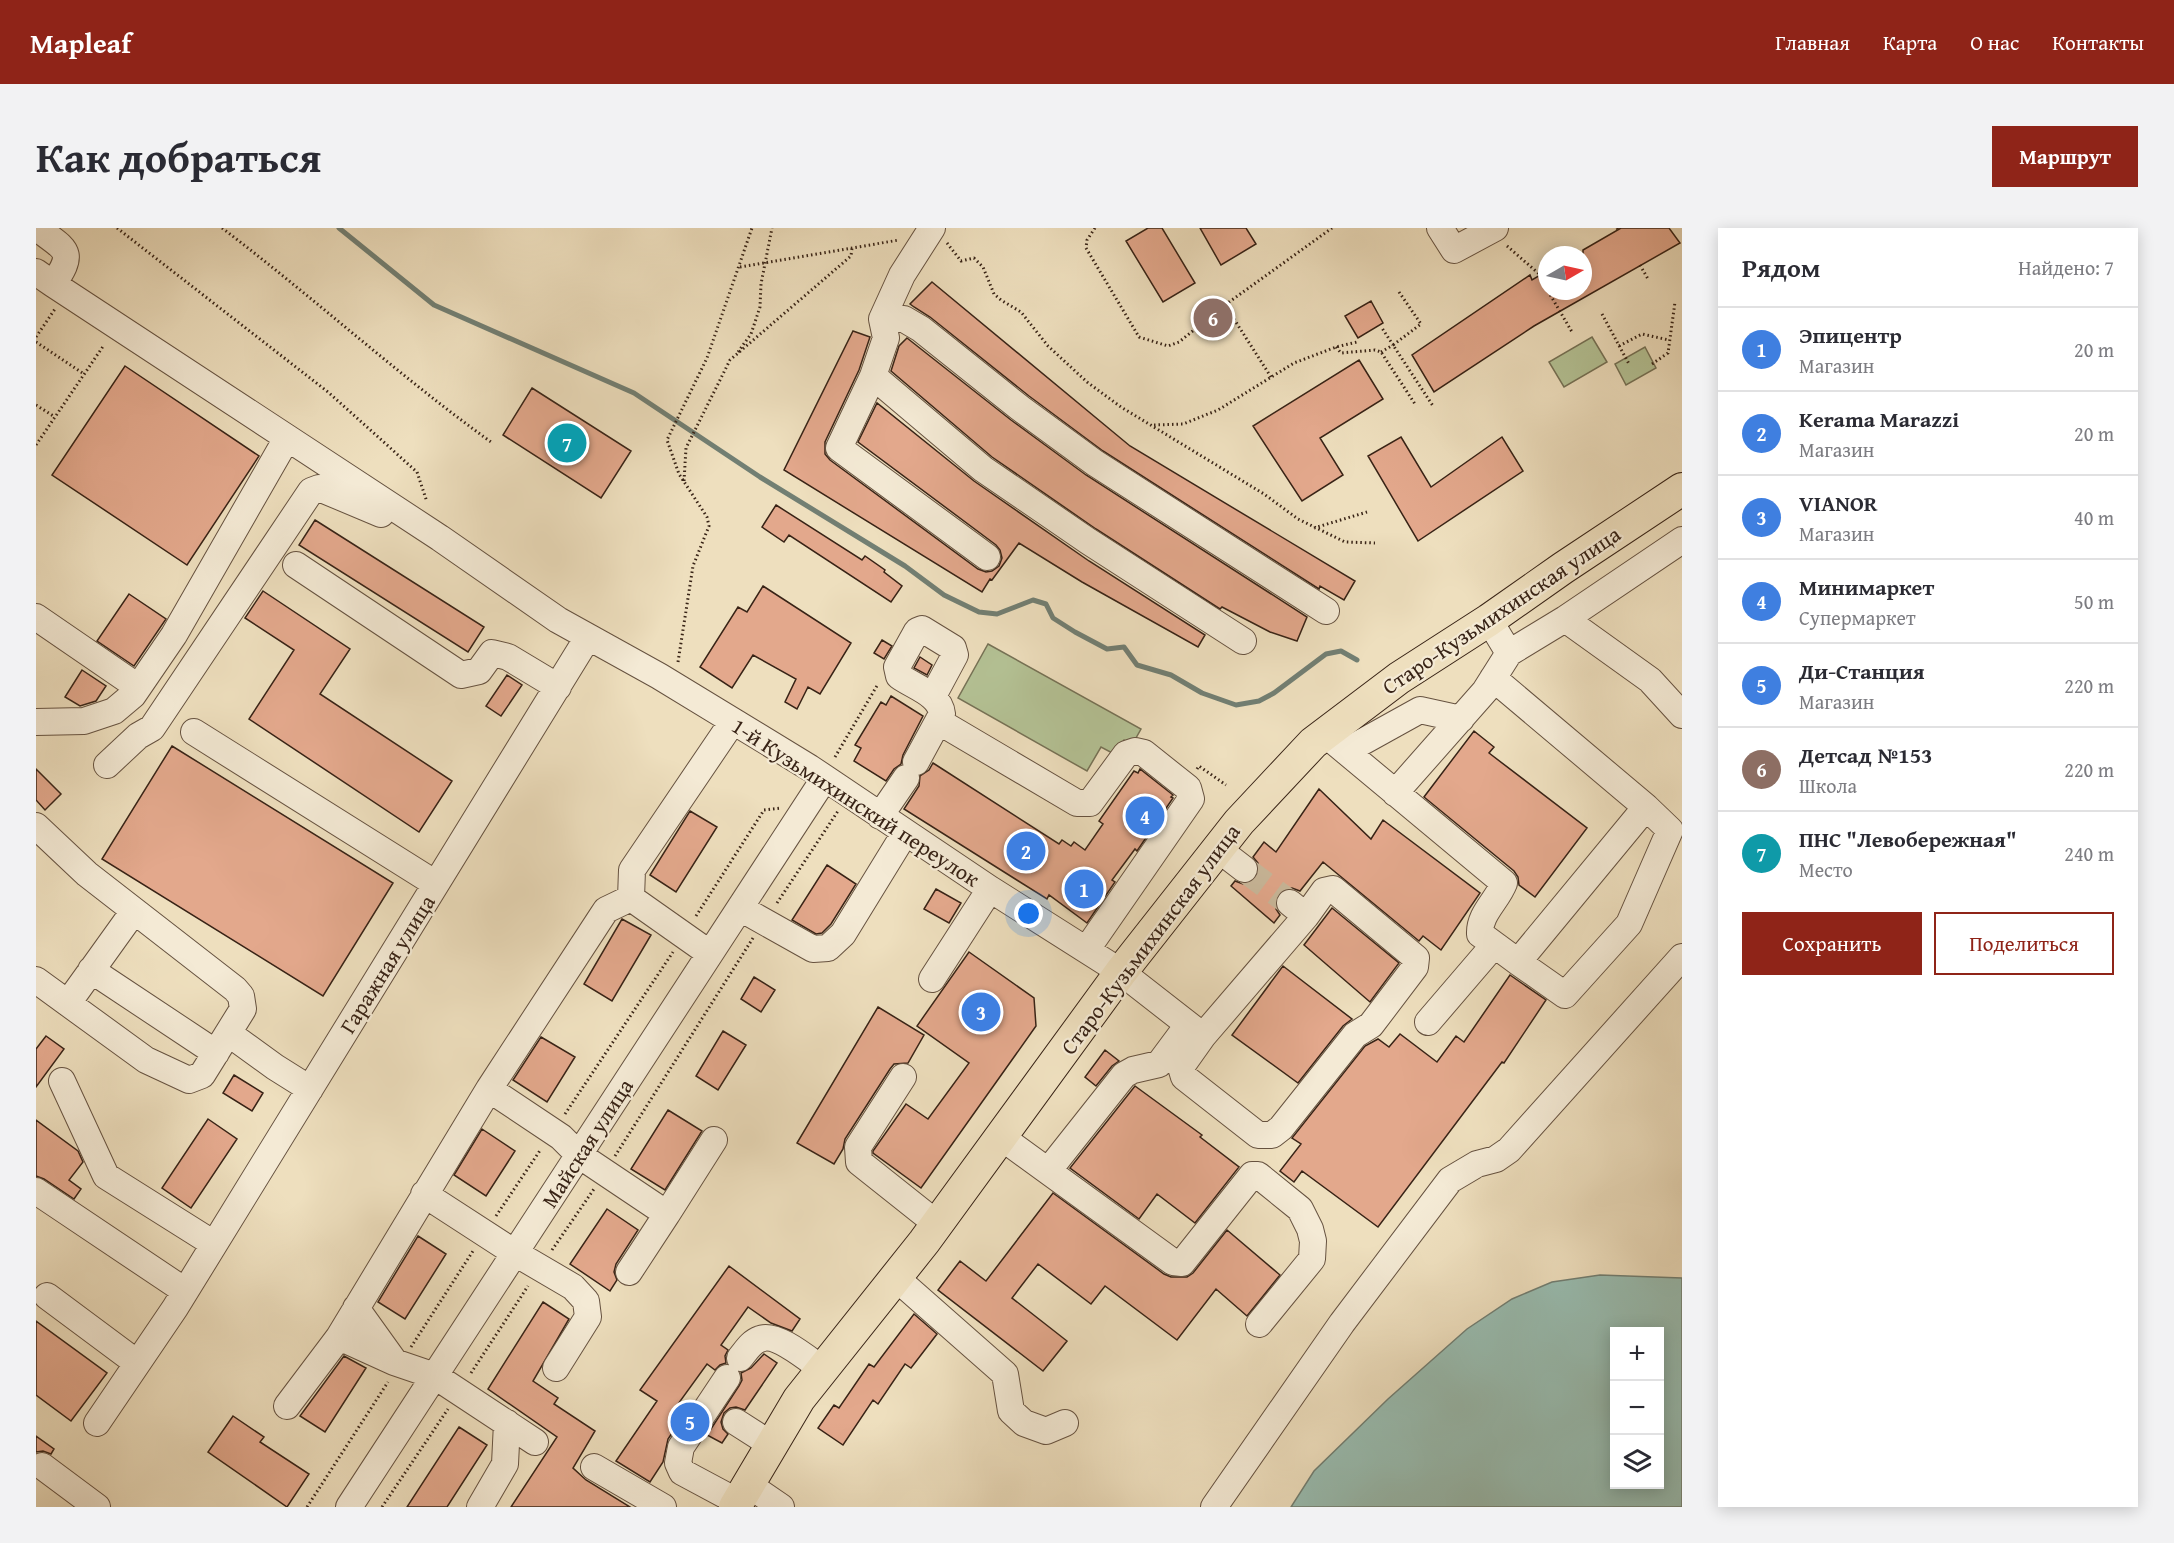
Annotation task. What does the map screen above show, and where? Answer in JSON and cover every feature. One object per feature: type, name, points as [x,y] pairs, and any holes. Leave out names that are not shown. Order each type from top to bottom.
[{"type":"main road","name":"Старо-Кузьмихинская улица","points":[[740,1498],[799,1399],[896,1278],[1121,972],[1239,822],[1314,742],[1335,743],[1399,678],[1682,489]]},
{"type":"street","points":[[37,228],[64,250],[67,259],[63,269],[51,283],[440,538]]},
{"type":"street","points":[[1440,228],[1454,250],[1492,230]]},
{"type":"street","points":[[937,232],[902,275],[882,319],[886,338],[873,376],[839,448],[987,557]]},
{"type":"street","points":[[882,319],[904,319],[921,329],[1020,408],[1095,463],[1326,611]]},
{"type":"street","points":[[873,376],[983,470],[1243,641]]},
{"type":"street","points":[[36,722],[84,721],[114,711],[133,694],[174,635],[287,438]]},
{"type":"street","points":[[107,765],[138,736],[152,728],[311,491],[319,488],[440,538]]},
{"type":"street","name":"1-й Кузьмихинский переулок","points":[[440,538],[558,620],[659,676],[733,721],[830,768],[880,816],[1121,972],[1195,1030]]},
{"type":"street","points":[[1395,793],[1485,691],[1509,653],[1566,619],[1682,540]]},
{"type":"street","points":[[296,565],[462,675],[479,671],[492,653],[508,657],[558,687]]},
{"type":"street","points":[[36,617],[138,687]]},
{"type":"street","points":[[1566,619],[1650,680],[1682,715]]},
{"type":"street","points":[[1489,620],[1509,653]]},
{"type":"street","points":[[880,816],[911,770],[942,714],[941,706],[933,696],[899,676],[897,667],[917,631],[922,629],[953,648],[955,655],[933,696]]},
{"type":"street","name":"Гаражная улица","points":[[97,1423],[185,1291],[588,637]]},
{"type":"street","points":[[1461,719],[1420,710],[1335,743],[1504,883],[1480,922],[1480,934],[1565,995],[1629,924],[1676,836],[1646,807],[1493,678]]},
{"type":"street","points":[[631,898],[632,870],[733,721]]},
{"type":"street","points":[[938,721],[1077,803],[1090,803],[1126,754],[1135,751],[1144,753],[1188,788],[1191,799],[1087,950]]},
{"type":"street","points":[[194,732],[436,884]]},
{"type":"street","name":"Майская улица","points":[[349,1507],[830,768]]},
{"type":"street","points":[[1518,962],[1646,807]]},
{"type":"street","points":[[36,826],[87,874],[235,989],[241,996],[243,1009],[202,1075],[189,1080],[146,1060],[36,980]]},
{"type":"street","points":[[741,908],[813,949],[828,948],[843,934],[905,833]]},
{"type":"street","points":[[1218,849],[1244,869]]},
{"type":"street","points":[[932,979],[990,889]]},
{"type":"street","points":[[1048,1171],[1124,1075],[1133,1070],[1159,1064],[1195,1030],[1298,909],[1324,891],[1333,889],[1416,958],[1415,967],[1371,1025],[1355,1035],[1281,1128],[1272,1135],[1258,1136],[1184,1077],[1181,1067],[1195,1030]]},
{"type":"street","points":[[631,898],[709,953]]},
{"type":"street","points":[[287,1406],[339,1337],[489,1089],[606,910],[631,898]]},
{"type":"street","points":[[68,1003],[134,911]]},
{"type":"street","points":[[1428,1022],[1494,945]]},
{"type":"street","points":[[1214,1507],[1342,1323],[1450,1180],[1477,1164],[1496,1159],[1509,1150],[1682,957]]},
{"type":"street","points":[[91,970],[309,1089]]},
{"type":"street","points":[[903,1077],[858,1147],[860,1162],[937,1224]]},
{"type":"street","points":[[62,1081],[106,1176],[214,1244]]},
{"type":"street","points":[[489,1089],[561,1137],[579,1155],[667,1214]]},
{"type":"street","points":[[1001,1137],[1173,1262],[1182,1263],[1252,1175],[1258,1175],[1300,1209],[1313,1241],[1312,1259],[1259,1324]]},
{"type":"street","points":[[629,1272],[714,1140]]},
{"type":"street","points":[[36,1191],[185,1291]]},
{"type":"street","points":[[424,1194],[515,1253],[573,1287],[586,1301],[588,1317],[556,1368]]},
{"type":"street","points":[[896,1278],[1005,1374],[1011,1412],[1024,1423],[1046,1431],[1065,1423]]},
{"type":"street","points":[[47,1296],[138,1363]]},
{"type":"street","points":[[356,1308],[394,1362]]},
{"type":"street","points":[[339,1337],[394,1362],[435,1376],[535,1442]]},
{"type":"street","points":[[782,1507],[740,1498],[682,1472],[678,1463],[681,1447],[712,1406],[733,1368],[749,1346],[759,1339],[768,1337],[778,1340],[822,1369]]},
{"type":"street","points":[[736,1422],[772,1445]]},
{"type":"street","points":[[480,1507],[505,1464],[507,1423]]},
{"type":"street","points":[[42,1466],[98,1507]]},
{"type":"street","points":[[594,1467],[663,1507]]},
{"type":"path","points":[[117,228],[328,392],[417,472],[440,538]]},
{"type":"path","points":[[222,228],[455,416],[491,442]]},
{"type":"path","points":[[678,663],[693,566],[710,526],[707,517],[679,474],[667,440],[707,358],[752,228]]},
{"type":"path","points":[[735,356],[751,334],[760,308],[772,228]]},
{"type":"path","points":[[1095,228],[1087,240],[1086,248],[1139,337],[1168,346],[1179,342],[1225,305],[1332,228]]},
{"type":"path","points":[[1492,230],[1538,273]]},
{"type":"path","points":[[937,232],[961,261],[974,258],[983,267],[994,294],[1021,312],[1048,346],[1087,382],[1121,407],[1264,494],[1314,528],[1345,542],[1375,543]]},
{"type":"path","points":[[739,267],[905,239]]},
{"type":"path","points":[[684,481],[686,448],[730,360],[851,256],[852,248]]},
{"type":"path","points":[[1640,265],[1648,279]]},
{"type":"path","points":[[36,337],[51,283]]},
{"type":"path","points":[[1381,352],[1421,324],[1399,292]]},
{"type":"path","points":[[1554,300],[1572,332]]},
{"type":"path","points":[[1652,364],[1668,353],[1675,302]]},
{"type":"path","points":[[1225,305],[1271,377]]},
{"type":"path","points":[[1602,314],[1629,364]]},
{"type":"path","points":[[36,445],[117,326]]},
{"type":"path","points":[[1382,328],[1433,406]]},
{"type":"path","points":[[1619,346],[1642,334],[1670,340]]},
{"type":"path","points":[[36,342],[84,374]]},
{"type":"path","points":[[1153,425],[1183,424],[1218,410],[1294,363],[1336,347],[1357,342]]},
{"type":"path","points":[[1336,347],[1341,353],[1375,350],[1381,352],[1415,404]]},
{"type":"path","points":[[36,405],[55,417]]},
{"type":"path","points":[[1314,528],[1367,512]]},
{"type":"path","points":[[830,768],[878,685],[899,676]]},
{"type":"path","points":[[1199,766],[1226,785]]},
{"type":"green space","points":[[1592,337],[1607,362],[1564,387],[1549,362]]},
{"type":"green space","points":[[1645,347],[1656,368],[1626,385],[1615,364]]},
{"type":"green space","points":[[988,644],[1141,729],[1132,745],[1124,740],[1116,755],[1101,747],[1087,771],[958,698]]},
{"type":"water","points":[[1600,1275],[1682,1278],[1682,1507],[1291,1507],[1314,1471],[1388,1399],[1467,1329],[1512,1299],[1552,1282]]},
{"type":"building","points":[[1148,228],[1162,228],[1195,283],[1163,302],[1126,241]]},
{"type":"building","points":[[1200,228],[1246,228],[1256,244],[1221,265]]},
{"type":"building","points":[[1621,228],[1669,228],[1680,243],[1592,293],[1592,246],[1590,246]]},
{"type":"building","points":[[1530,275],[1532,280],[1538,276],[1538,300],[1580,300],[1534,326],[1434,392],[1412,355]]},
{"type":"building","points":[[932,282],[1130,446],[1355,581],[1344,600],[1320,586],[1319,589],[1103,451],[910,304]]},
{"type":"building","points":[[1371,301],[1383,323],[1358,338],[1345,316]]},
{"type":"building","points":[[853,331],[870,337],[859,370],[825,442],[825,454],[830,460],[978,569],[986,572],[999,566],[1002,558],[996,545],[858,442],[877,403],[974,481],[1089,561],[1205,635],[1198,647],[1082,582],[1019,543],[982,592],[784,470]]},
{"type":"building","points":[[907,338],[1011,420],[1086,475],[1307,617],[1297,641],[1270,632],[1222,607],[1220,609],[1096,529],[992,457],[891,371],[899,346]]},
{"type":"building","points":[[1359,360],[1383,399],[1320,438],[1343,475],[1302,501],[1253,426]]},
{"type":"building","points":[[125,366],[259,456],[187,565],[52,475]]},
{"type":"building","points":[[532,388],[631,451],[601,498],[503,435]]},
{"type":"building","points":[[1401,437],[1431,487],[1502,437],[1523,471],[1418,541],[1368,456]]},
{"type":"building","points":[[776,505],[862,560],[865,556],[885,570],[884,572],[902,586],[891,602],[789,535],[784,542],[762,527]]},
{"type":"building","points":[[315,520],[484,627],[468,652],[299,545]]},
{"type":"building","points":[[763,586],[851,643],[820,694],[808,687],[797,709],[785,702],[796,679],[753,655],[732,688],[700,667],[738,607],[747,612]]},
{"type":"building","points":[[263,591],[350,649],[320,694],[452,781],[419,832],[249,719],[294,650],[245,618]]},
{"type":"building","points":[[129,594],[166,619],[134,666],[97,641]]},
{"type":"building","points":[[882,640],[892,646],[884,659],[874,653]]},
{"type":"building","points":[[920,657],[932,665],[927,675],[914,668]]},
{"type":"building","points":[[82,670],[106,686],[96,701],[80,706],[65,697]]},
{"type":"building","points":[[507,675],[522,685],[501,716],[486,706]]},
{"type":"building","points":[[891,696],[923,716],[903,755],[901,764],[894,769],[886,781],[854,761],[861,748],[855,745],[881,702],[886,705]]},
{"type":"building","points":[[1474,731],[1494,747],[1489,753],[1587,828],[1535,897],[1519,885],[1514,871],[1424,797]]},
{"type":"building","points":[[172,746],[393,883],[323,996],[102,859]]},
{"type":"building","points":[[933,763],[1059,844],[1062,840],[1071,846],[1074,842],[1085,850],[1103,824],[1099,821],[1134,771],[1138,773],[1140,769],[1173,795],[1171,797],[1173,798],[1137,851],[1135,849],[1112,880],[1115,882],[1087,923],[1049,895],[1047,899],[904,809],[919,786],[920,776],[929,770]]},
{"type":"building","points":[[36,769],[61,794],[45,810],[36,800]]},
{"type":"building","points":[[1319,789],[1371,839],[1383,820],[1480,893],[1441,950],[1423,936],[1419,941],[1323,862],[1300,891],[1292,888],[1284,889],[1279,893],[1275,901],[1280,915],[1274,923],[1231,886],[1235,881],[1243,884],[1255,879],[1259,870],[1258,863],[1253,857],[1264,842],[1276,852]]},
{"type":"building","points":[[690,811],[717,827],[676,892],[650,875]]},
{"type":"building","points":[[827,865],[856,884],[831,924],[822,933],[816,934],[792,920]]},
{"type":"building","points":[[936,889],[961,903],[949,923],[924,909]]},
{"type":"building","points":[[1332,908],[1399,963],[1370,1002],[1304,945]]},
{"type":"building","points":[[622,919],[651,935],[612,1001],[584,984]]},
{"type":"building","points":[[969,952],[1034,998],[1036,1026],[921,1188],[873,1151],[906,1104],[928,1119],[969,1063],[917,1026]]},
{"type":"building","points":[[1283,966],[1352,1019],[1343,1026],[1298,1083],[1232,1035]]},
{"type":"building","points":[[1510,975],[1546,1000],[1504,1063],[1502,1062],[1378,1227],[1302,1171],[1294,1182],[1280,1171],[1301,1144],[1292,1138],[1365,1046],[1378,1039],[1389,1047],[1400,1034],[1437,1062],[1456,1036],[1464,1042]]},
{"type":"building","points":[[754,977],[775,990],[761,1012],[741,999]]},
{"type":"building","points":[[878,1007],[924,1035],[908,1063],[894,1064],[890,1069],[845,1139],[843,1149],[834,1164],[797,1143]]},
{"type":"building","points":[[723,1031],[746,1045],[718,1090],[696,1076]]},
{"type":"building","points":[[46,1036],[64,1049],[36,1087],[36,1049]]},
{"type":"building","points":[[541,1037],[575,1057],[547,1102],[513,1080]]},
{"type":"building","points":[[1105,1050],[1119,1061],[1096,1086],[1085,1077]]},
{"type":"building","points":[[234,1075],[263,1093],[252,1111],[223,1093]]},
{"type":"building","points":[[1135,1086],[1202,1135],[1200,1137],[1239,1167],[1195,1223],[1157,1194],[1139,1219],[1070,1168]]},
{"type":"building","points":[[668,1110],[702,1131],[665,1190],[631,1169]]},
{"type":"building","points":[[208,1119],[237,1139],[191,1208],[162,1188]]},
{"type":"building","points":[[36,1120],[78,1151],[83,1162],[69,1180],[81,1189],[74,1199],[36,1176]]},
{"type":"building","points":[[482,1129],[515,1151],[486,1196],[454,1175]]},
{"type":"building","points":[[1053,1193],[1171,1277],[1187,1277],[1193,1273],[1227,1230],[1280,1275],[1247,1316],[1216,1289],[1177,1340],[1105,1286],[1091,1304],[1038,1264],[1012,1298],[1067,1341],[1043,1371],[938,1290],[960,1261],[986,1281]]},
{"type":"building","points":[[607,1209],[638,1230],[616,1264],[614,1272],[617,1280],[610,1291],[570,1264]]},
{"type":"building","points":[[418,1236],[446,1254],[405,1319],[378,1302]]},
{"type":"building","points":[[729,1266],[800,1319],[792,1331],[771,1323],[748,1307],[721,1345],[728,1350],[725,1356],[726,1363],[715,1370],[707,1364],[678,1404],[687,1411],[668,1439],[663,1462],[650,1482],[616,1461],[657,1401],[640,1390]]},
{"type":"building","points":[[543,1302],[569,1319],[533,1381],[558,1398],[554,1404],[595,1431],[573,1468],[586,1480],[630,1507],[511,1507],[557,1437],[488,1389]]},
{"type":"building","points":[[914,1314],[937,1334],[911,1368],[905,1364],[878,1404],[873,1400],[843,1445],[818,1428],[834,1405],[839,1408],[869,1364],[874,1367]]},
{"type":"building","points":[[36,1321],[107,1373],[71,1421],[36,1395]]},
{"type":"building","points":[[764,1354],[777,1363],[745,1410],[736,1407],[724,1413],[721,1422],[728,1434],[722,1443],[707,1435],[739,1386],[742,1380],[741,1373],[751,1368]]},
{"type":"building","points":[[344,1356],[366,1368],[325,1432],[300,1416]]},
{"type":"building","points":[[233,1416],[264,1437],[260,1442],[309,1474],[287,1507],[208,1452]]},
{"type":"building","points":[[459,1427],[487,1445],[447,1507],[407,1507]]},
{"type":"building","points":[[36,1436],[54,1449],[51,1454],[43,1451],[36,1452]]},
{"type":"waterway","points":[[339,228],[434,305],[634,393],[760,477],[905,566],[944,595],[979,612],[997,614],[1033,600],[1046,604],[1053,618],[1107,649],[1124,647],[1137,665],[1171,675],[1202,693],[1236,705],[1259,701],[1274,693],[1326,654],[1341,651],[1357,660]]},
{"type":"tunnel","points":[[1244,869],[1290,903]]},
{"type":"place","name":"Детсад №153","points":[[1213,318]]},
{"type":"place","name":"ПНС \"Левобережная\"","points":[[567,443]]},
{"type":"place","name":"Минимаркет","points":[[1145,816]]},
{"type":"place","name":"Kerama Marazzi","points":[[1026,851]]},
{"type":"place","name":"Эпицентр","points":[[1084,889]]},
{"type":"place","name":"VIANOR","points":[[981,1012]]},
{"type":"place","name":"Ди-Станция","points":[[690,1422]]}]
